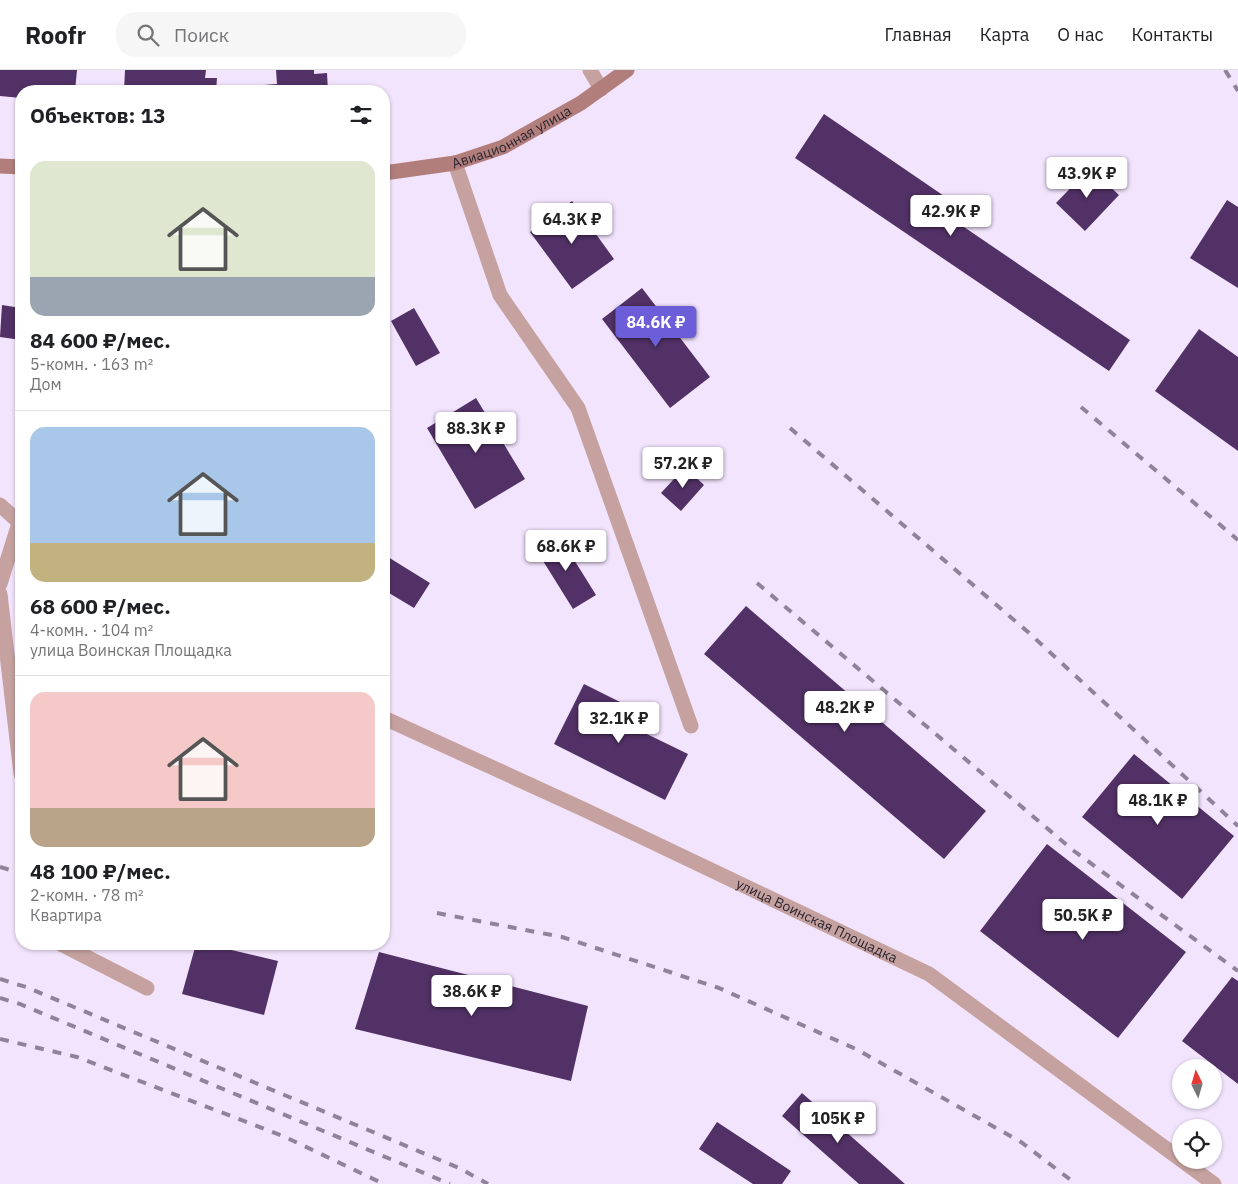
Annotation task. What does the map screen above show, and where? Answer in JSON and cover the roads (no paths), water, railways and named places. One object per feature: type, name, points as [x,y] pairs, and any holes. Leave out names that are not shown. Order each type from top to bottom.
[{"type":"main road","name":"Авиационная улица","points":[[390,172],[455,163],[503,147],[581,103],[626,70]]},
{"type":"main road","points":[[0,166],[15,167]]},
{"type":"street","points":[[590,70],[600,89]]},
{"type":"street","points":[[455,163],[500,295],[578,408],[690,726]]},
{"type":"street","points":[[0,505],[15,518]]},
{"type":"street","points":[[0,584],[15,538]]},
{"type":"street","points":[[0,594],[15,723]]},
{"type":"street","name":"улица Воинская Площадка","points":[[390,721],[583,809],[929,974],[1214,1184]]},
{"type":"street","points":[[73,950],[147,988]]},
{"type":"railway","points":[[1225,70],[1238,91]]},
{"type":"railway","points":[[1081,407],[1238,540]]},
{"type":"railway","points":[[790,428],[1028,632],[1238,826]]},
{"type":"railway","points":[[757,583],[1074,851],[1238,971]]},
{"type":"railway","points":[[0,867],[15,871]]},
{"type":"railway","points":[[437,913],[562,937],[719,988],[856,1049],[1021,1142],[1076,1184]]},
{"type":"railway","points":[[0,979],[26,987],[459,1168],[488,1184]]},
{"type":"railway","points":[[0,998],[20,1004],[450,1184]]},
{"type":"railway","points":[[0,1039],[77,1057],[283,1136],[384,1184]]}]
